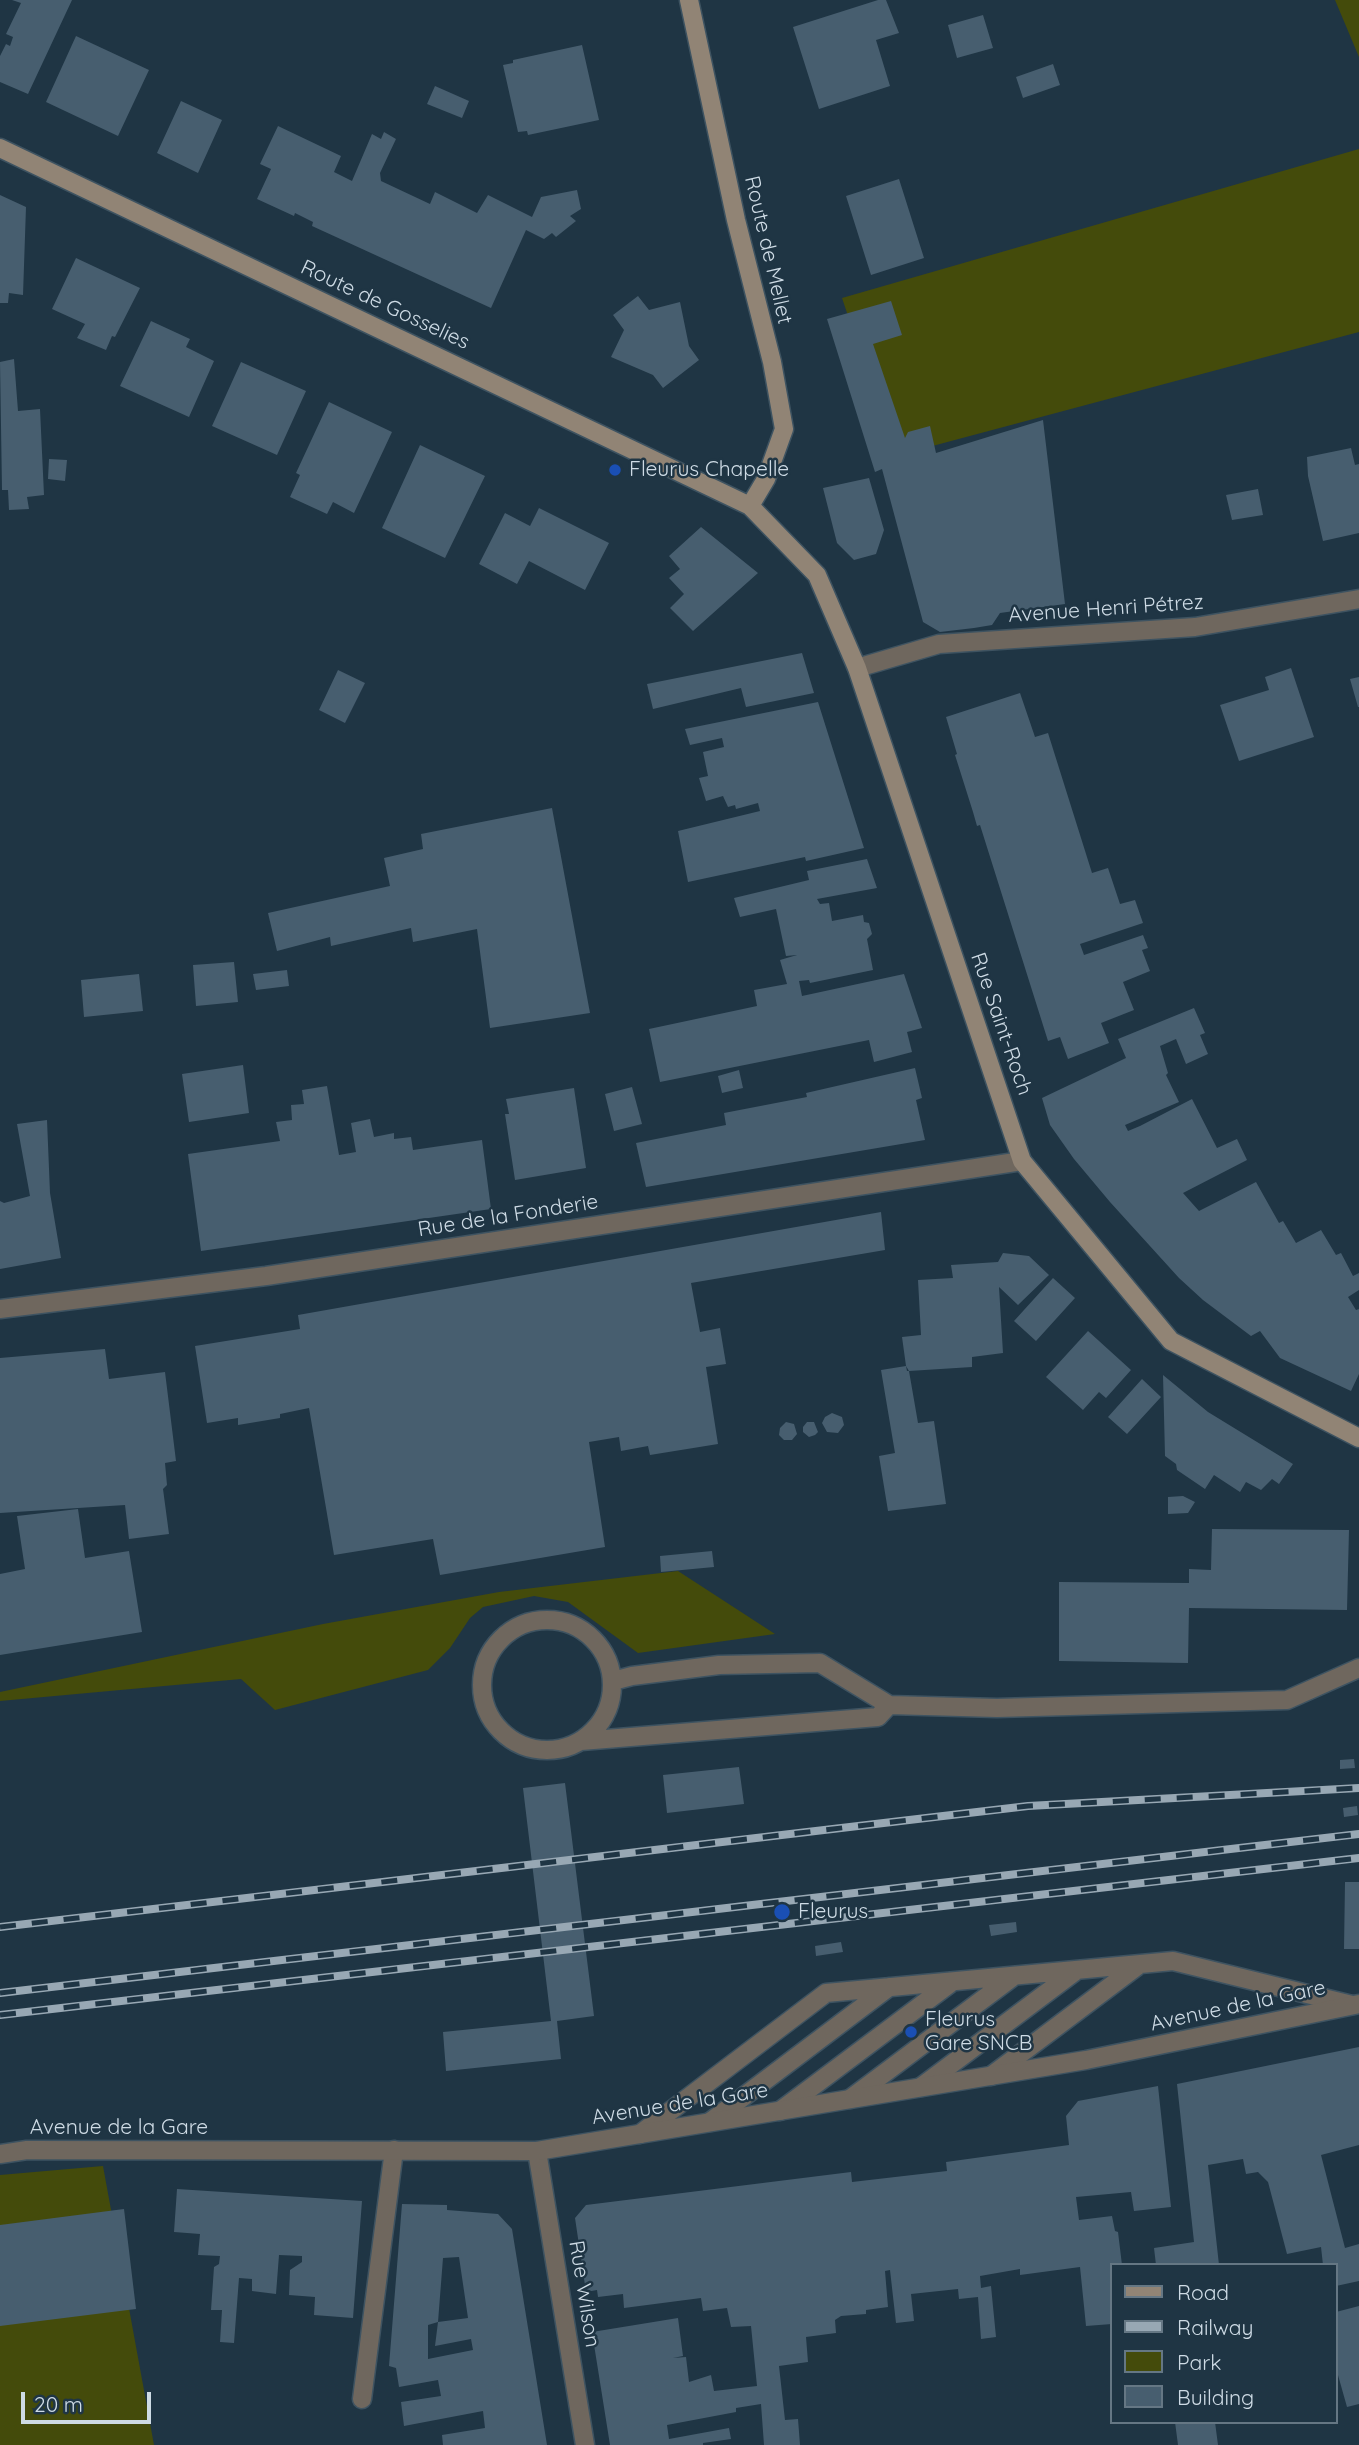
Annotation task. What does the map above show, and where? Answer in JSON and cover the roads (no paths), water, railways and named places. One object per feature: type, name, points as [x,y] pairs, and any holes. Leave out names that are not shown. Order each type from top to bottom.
[{"type":"main road","name":"Route de Mellet","points":[[689,0],[736,220],[772,362],[784,429],[766,480],[750,506]]},
{"type":"main road","name":"Route de Gosselies","points":[[0,148],[750,506]]},
{"type":"main road","name":"Rue Saint-Roch","points":[[750,506],[817,575],[857,668],[1022,1161],[1171,1341],[1359,1438]]},
{"type":"street","name":"Avenue Henri Pétrez","points":[[857,668],[939,644],[1195,627],[1359,600]]},
{"type":"street","name":"Rue de la Fonderie","points":[[0,1309],[266,1276],[1022,1161]]},
{"type":"street","points":[[539,1620],[560,1620],[580,1628],[597,1642],[608,1660],[612,1681],[610,1703],[601,1723],[581,1741],[566,1748],[544,1751],[523,1746],[504,1735],[490,1718],[482,1698],[482,1676],[488,1656],[501,1638],[519,1626],[539,1620]]},
{"type":"street","points":[[612,1681],[719,1665],[820,1663],[889,1705],[997,1708],[1287,1700],[1359,1668]]},
{"type":"street","points":[[581,1741],[878,1717],[889,1705]]},
{"type":"street","points":[[640,2134],[826,1993],[1173,1961],[1356,2004]]},
{"type":"street","points":[[991,2076],[1140,1964]]},
{"type":"street","points":[[922,2087],[1077,1970]]},
{"type":"street","points":[[850,2099],[1014,1976]]},
{"type":"street","points":[[780,2111],[952,1982]]},
{"type":"street","points":[[710,2122],[889,1987]]},
{"type":"street","name":"Avenue de la Gare","points":[[0,2154],[27,2150],[537,2151],[1086,2060],[1356,2004]]},
{"type":"street","points":[[362,2399],[394,2150]]},
{"type":"street","name":"Rue Wilson","points":[[537,2151],[585,2445]]},
{"type":"railway","points":[[0,1927],[1028,1806],[1359,1788]]},
{"type":"railway","points":[[0,1993],[1359,1834]]},
{"type":"railway","points":[[0,2015],[1359,1858]]},
{"type":"place","name":"Fleurus Chapelle","points":[[615,470]]},
{"type":"place","name":"Fleurus","points":[[782,1912]]},
{"type":"place","name":"Fleurus Gare SNCB","points":[[911,2032]]}]
